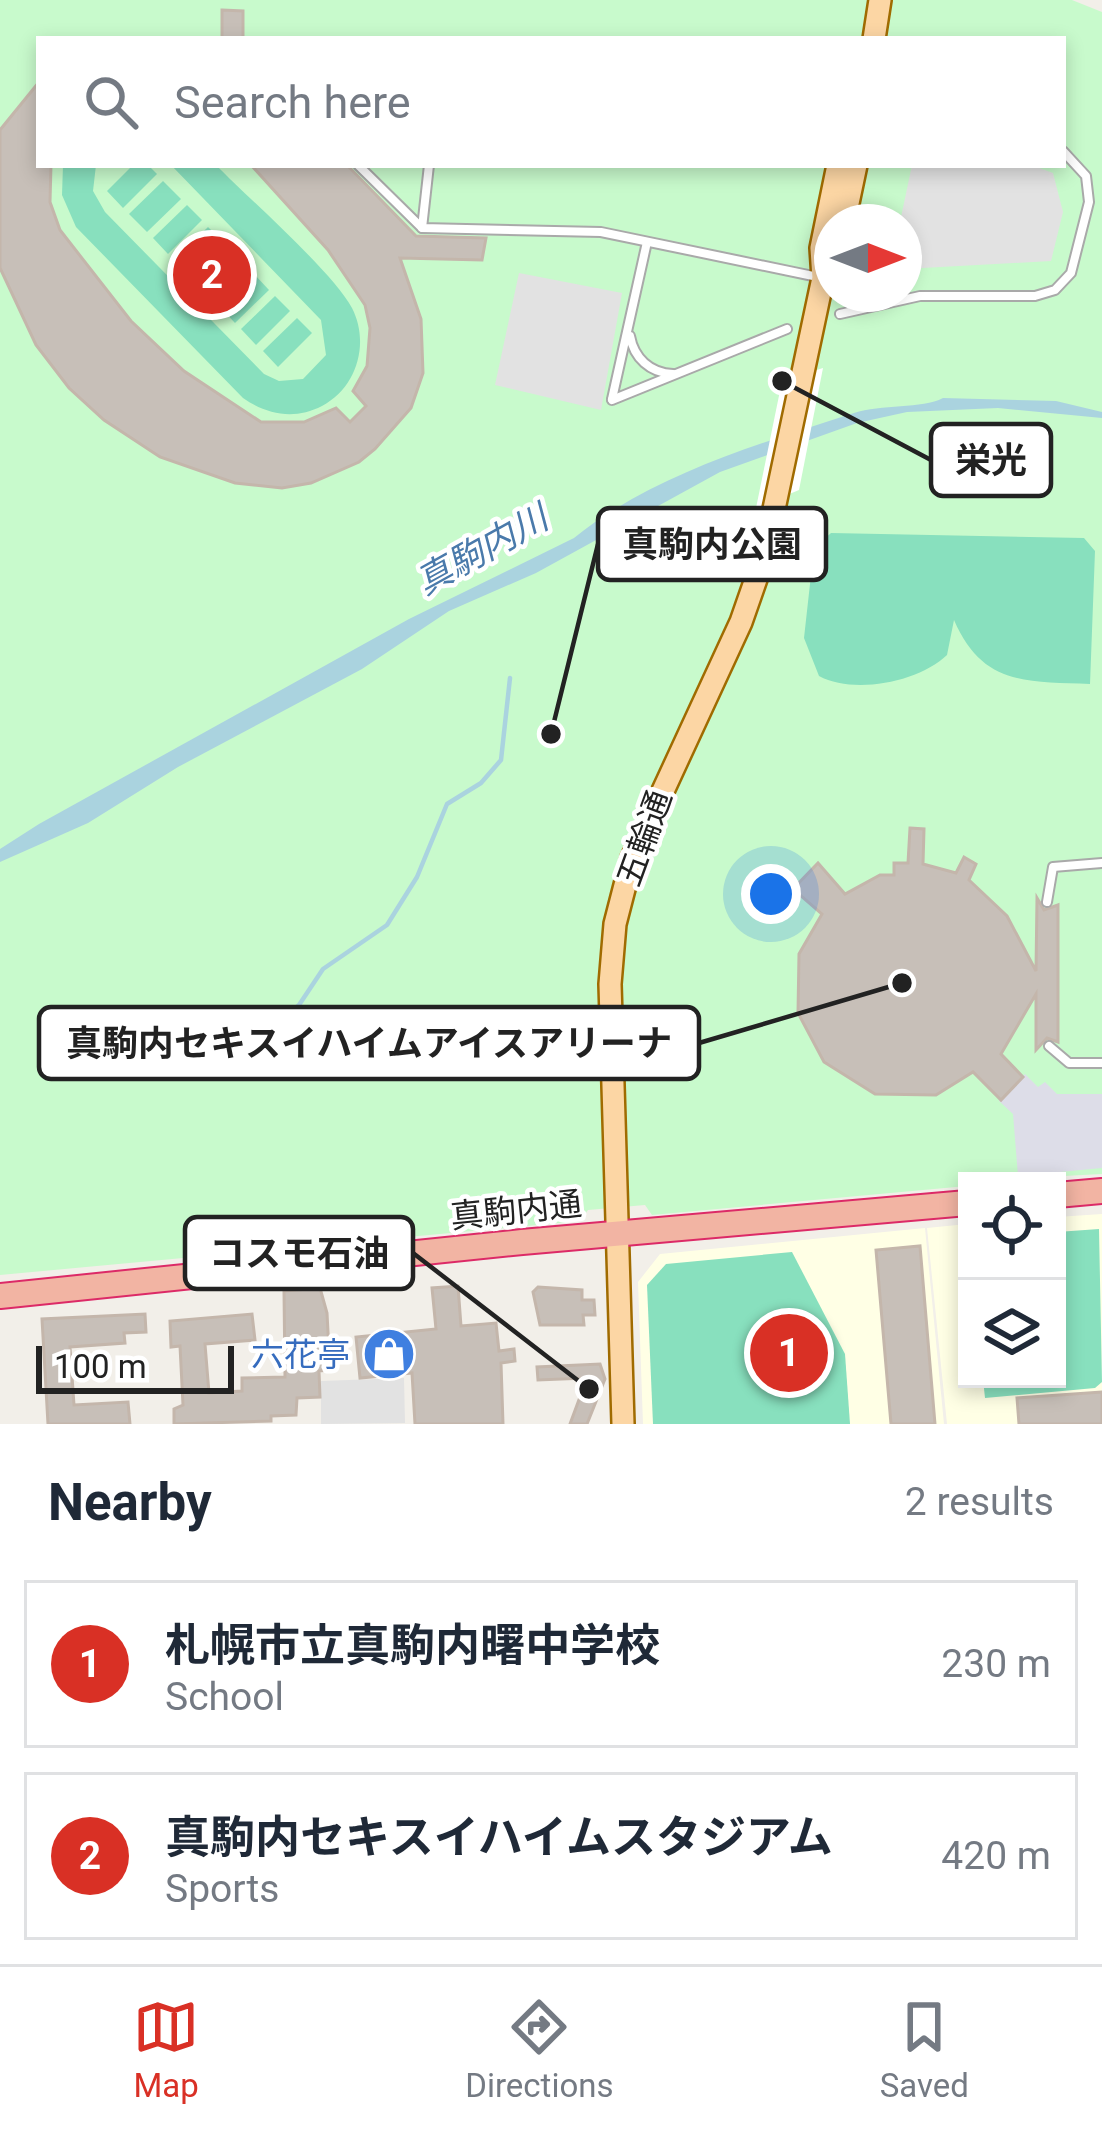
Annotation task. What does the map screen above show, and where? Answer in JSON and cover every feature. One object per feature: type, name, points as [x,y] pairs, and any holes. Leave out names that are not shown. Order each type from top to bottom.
[{"type":"highway","points":[[1066,1194],[1102,1191]]},
{"type":"highway","name":"真駒内通","points":[[0,1297],[618,1233],[958,1204]]},
{"type":"main road","points":[[873,36],[880,0]]},
{"type":"main road","name":"五輪通","points":[[830,204],[837,168]]},
{"type":"main road","points":[[848,204],[855,168]]},
{"type":"main road","name":"五輪通","points":[[623,1424],[610,984],[615,924],[651,811],[741,622],[778,499],[817,312]]},
{"type":"lane","points":[[840,314],[920,296],[1035,296],[1055,290],[1077,257],[1089,202],[1086,176],[1066,155]]},
{"type":"lane","points":[[361,168],[422,229],[591,231],[814,268]]},
{"type":"lane","points":[[422,229],[429,168]]},
{"type":"lane","points":[[647,242],[612,400],[787,329]]},
{"type":"lane","points":[[630,333],[636,355],[650,368],[674,374]]},
{"type":"lane","points":[[1047,902],[1052,867],[1102,862]]},
{"type":"lane","points":[[1049,1046],[1069,1063],[1102,1063]]},
{"type":"shaded area","points":[[911,168],[1039,168],[1053,173],[1063,212],[1051,261],[922,268],[922,204],[904,204]]},
{"type":"shaded area","points":[[519,273],[622,293],[601,410],[495,385]]},
{"type":"shaded area","points":[[1025,1074],[1038,1087],[1045,1082],[1057,1094],[1102,1094],[1102,1168],[1018,1172],[1013,1114],[999,1101]]},
{"type":"shaded area","points":[[1102,1214],[1102,1424],[947,1424],[927,1228],[958,1225],[958,1388],[1066,1388],[1066,1216]]},
{"type":"shaded area","points":[[925,1228],[944,1424],[643,1424],[638,1282],[660,1254]]},
{"type":"shaded area","points":[[404,1378],[405,1423],[321,1424],[321,1381]]},
{"type":"green space","points":[[0,0],[1072,0],[1102,12],[1102,1174],[958,1172],[958,1187],[652,1215],[645,1205],[588,1210],[580,1221],[0,1275]]},
{"type":"green space","points":[[63,168],[96,168],[93,191],[105,212],[264,374],[279,381],[303,379],[326,355],[321,320],[174,168],[219,168],[342,292],[360,336],[352,376],[334,398],[312,410],[271,412],[243,398],[76,227],[62,195]]},
{"type":"green space","points":[[130,168],[151,168],[157,174],[123,208],[107,191]]},
{"type":"green space","points":[[163,181],[181,199],[147,232],[129,214]]},
{"type":"green space","points":[[187,205],[202,220],[168,254],[153,238]]},
{"type":"green space","points":[[208,227],[225,244],[191,278],[174,260]]},
{"type":"green space","points":[[231,250],[247,266],[213,300],[196,283]]},
{"type":"green space","points":[[253,273],[269,290],[235,323],[219,306]]},
{"type":"green space","points":[[275,296],[290,311],[256,345],[241,329]]},
{"type":"green space","points":[[297,318],[312,333],[278,367],[263,351]]},
{"type":"green space","points":[[831,533],[1084,538],[1095,551],[1090,684],[1008,676],[978,657],[954,620],[947,655],[920,672],[867,685],[819,676],[804,638],[814,548]]},
{"type":"green space","points":[[1099,1229],[1102,1382],[1095,1388],[985,1398],[984,1388],[1066,1388],[1066,1231]]},
{"type":"green space","points":[[792,1252],[845,1354],[850,1424],[653,1424],[647,1285],[666,1264]]},
{"type":"water","points":[[943,398],[1056,401],[1102,412],[1102,418],[998,408],[907,412],[857,423],[720,472],[536,573],[449,611],[362,669],[178,767],[88,823],[0,862],[0,849],[39,824],[409,619],[574,538],[673,478],[854,413]]},
{"type":"pier","points":[[823,368],[799,490],[756,508],[782,381]]},
{"type":"building","points":[[222,10],[243,11],[243,36],[222,36]]},
{"type":"building","points":[[36,86],[36,168],[51,168],[50,202],[60,230],[131,321],[184,371],[261,422],[304,422],[336,408],[350,422],[366,406],[353,391],[367,366],[370,328],[365,305],[328,250],[254,168],[350,168],[416,236],[486,238],[482,260],[400,258],[421,319],[423,373],[411,408],[375,449],[359,462],[311,483],[282,488],[235,483],[160,457],[104,420],[69,388],[36,345],[0,268],[0,130]]},
{"type":"building","points":[[910,828],[924,829],[923,864],[956,873],[964,857],[976,864],[969,880],[1007,916],[1036,971],[1037,898],[1044,910],[1058,905],[1058,1042],[1047,1038],[1036,1050],[1036,994],[1001,1054],[1023,1077],[1001,1100],[973,1072],[936,1095],[875,1094],[824,1062],[798,1013],[799,954],[822,914],[793,889],[818,863],[845,894],[880,875],[894,875],[894,863],[908,863]]},
{"type":"building","points":[[920,1246],[935,1424],[891,1424],[876,1250]]},
{"type":"building","points":[[458,1286],[461,1326],[496,1323],[499,1351],[514,1349],[515,1361],[501,1363],[503,1424],[415,1424],[412,1373],[360,1378],[356,1337],[436,1329],[432,1288]]},
{"type":"building","points":[[538,1287],[582,1290],[582,1300],[594,1300],[595,1315],[583,1315],[584,1325],[540,1325],[533,1292]]},
{"type":"building","points":[[320,1288],[327,1313],[330,1370],[319,1371],[320,1397],[297,1398],[296,1415],[271,1416],[271,1421],[174,1424],[174,1409],[183,1405],[180,1346],[171,1347],[170,1321],[252,1314],[255,1340],[205,1344],[209,1393],[242,1391],[242,1378],[285,1377],[284,1291]]},
{"type":"building","points":[[145,1314],[146,1332],[124,1333],[125,1343],[70,1347],[74,1405],[128,1402],[130,1424],[48,1424],[42,1319]]},
{"type":"building","points":[[600,1364],[605,1379],[587,1424],[570,1424],[587,1378],[538,1380],[537,1367]]},
{"type":"building","points":[[1102,1392],[1102,1424],[1019,1424],[1017,1398]]},
{"type":"waterway","points":[[91,1018],[136,1017],[189,1040],[235,1046],[253,1042],[275,1027],[299,1005],[323,969],[387,925],[417,877],[447,804],[481,783],[501,760],[510,678]]},
{"type":"place","name":"真駒内セキスイハイムスタジアム","points":[[212,275]]},
{"type":"place","name":"栄光","points":[[782,381]]},
{"type":"place","name":"真駒内公園","points":[[551,734]]},
{"type":"place","name":"真駒内セキスイハイムアイスアリーナ","points":[[902,983]]},
{"type":"place","name":"札幌市立真駒内曙中学校","points":[[789,1353]]},
{"type":"place","name":"六花亭","points":[[389,1354]]},
{"type":"place","name":"コスモ石油","points":[[589,1389]]},
{"type":"water label","name":"真駒内川","points":[[482,550]]}]
